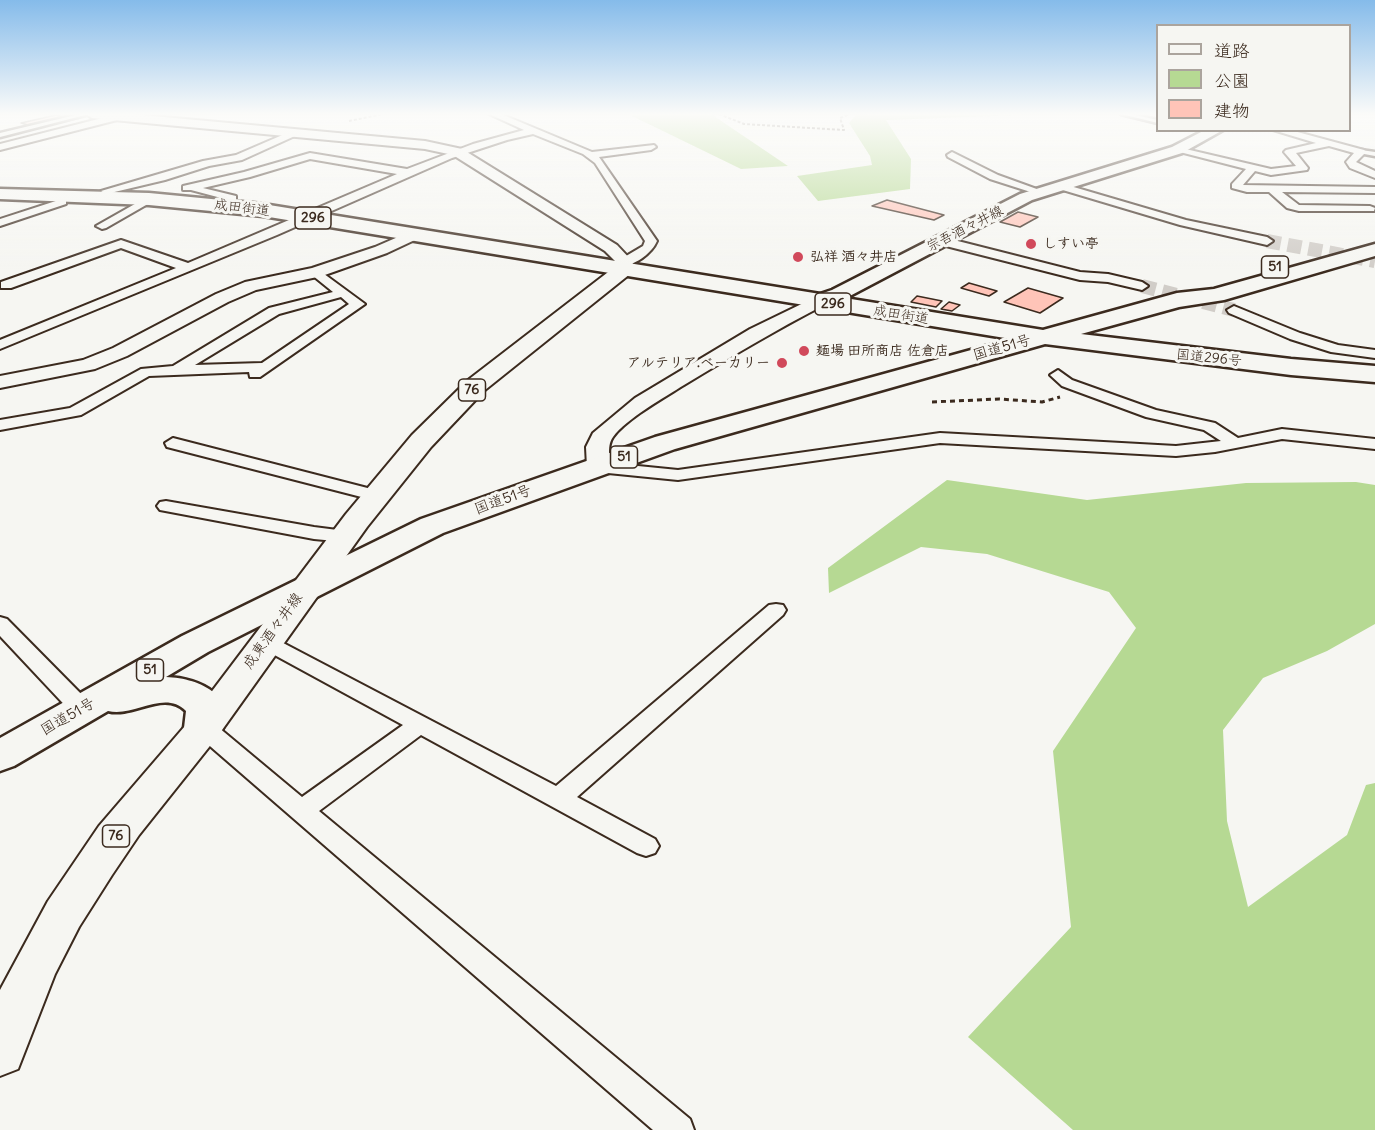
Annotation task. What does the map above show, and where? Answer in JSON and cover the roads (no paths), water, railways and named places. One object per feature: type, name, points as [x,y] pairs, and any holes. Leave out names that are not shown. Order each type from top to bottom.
[{"type":"highway","name":"成田街道","points":[[0,194],[149,199],[309,217],[624,266],[818,301],[1043,337],[1177,300],[1216,295],[1375,250]]},
{"type":"highway","name":"成田街道","points":[[1177,300],[1199,288],[1375,239]]},
{"type":"highway","points":[[1153,351],[1137,342],[1131,335],[1131,329],[1163,316],[1177,300]]},
{"type":"highway","points":[[925,319],[951,332],[957,342],[958,361]]},
{"type":"highway","name":"国道296号","points":[[1043,337],[1375,374]]},
{"type":"highway","name":"国道51号","points":[[0,756],[195,644],[432,526],[665,443],[1043,337]]},
{"type":"highway","points":[[82,709],[140,693],[170,689],[188,691],[200,699],[206,708],[204,728]]},
{"type":"main road","name":"宗吾酒々井線","points":[[818,301],[839,294],[1040,192],[1123,167]]},
{"type":"main road","name":"成東酒々井線","points":[[0,1053],[22,996],[79,891],[114,839],[204,728],[303,589],[345,536],[419,444],[491,372],[593,297],[624,266]]},
{"type":"street","points":[[106,191],[161,178],[196,167]]},
{"type":"street","points":[[187,188],[274,167]]},
{"type":"street","points":[[374,167],[411,173]]},
{"type":"street","points":[[0,345],[425,167]]},
{"type":"street","points":[[481,167],[611,248],[624,266],[648,248],[651,241],[602,167]]},
{"type":"street","points":[[974,167],[994,177],[1040,192]]},
{"type":"street","points":[[1248,167],[1271,172],[1302,167]]},
{"type":"street","points":[[1356,167],[1375,175]]},
{"type":"street","points":[[1253,168],[1236,186],[1247,189],[1375,190]]},
{"type":"street","points":[[161,178],[187,188],[232,198],[225,206]]},
{"type":"street","points":[[1060,186],[1184,223],[1267,241]]},
{"type":"street","points":[[1271,189],[1291,206],[1299,208],[1373,206]]},
{"type":"street","points":[[102,226],[149,199]]},
{"type":"street","points":[[0,223],[62,202]]},
{"type":"street","points":[[0,382],[88,365],[120,352],[222,298],[251,286],[316,272],[381,250],[414,235]]},
{"type":"street","points":[[942,241],[1080,276],[1108,278],[1142,286]]},
{"type":"street","points":[[6,285],[121,244],[186,267]]},
{"type":"street","points":[[248,380],[358,304],[316,272]]},
{"type":"street","points":[[148,282],[175,289]]},
{"type":"street","points":[[176,371],[274,311],[343,293]]},
{"type":"street","points":[[818,301],[757,333],[642,402],[604,433],[597,447],[598,466],[678,476],[940,438],[1176,451],[1282,434],[1375,444]]},
{"type":"street","points":[[1234,310],[1295,336],[1326,346],[1375,354]]},
{"type":"street","points":[[0,425],[75,412],[146,372],[265,367]]},
{"type":"street","points":[[1063,379],[1152,414],[1209,426],[1235,443]]},
{"type":"street","points":[[173,443],[377,496]]},
{"type":"street","points":[[166,506],[314,533],[345,536]]},
{"type":"street","points":[[558,799],[776,610]]},
{"type":"street","points":[[0,624],[82,709]]},
{"type":"street","points":[[266,641],[646,846]]},
{"type":"street","points":[[302,810],[420,724]]},
{"type":"street","points":[[204,728],[678,1130]]},
{"type":"tunnel","points":[[1267,241],[1375,261]]},
{"type":"tunnel","points":[[1142,286],[1234,310]]},
{"type":"place","name":"しすい亭","points":[[1031,244]]},
{"type":"place","name":"弘祥 酒々井店","points":[[798,257]]},
{"type":"place","name":"麺場 田所商店 佐倉店","points":[[804,351]]},
{"type":"place","name":"アルテリア.ベーカリー","points":[[782,363]]}]
